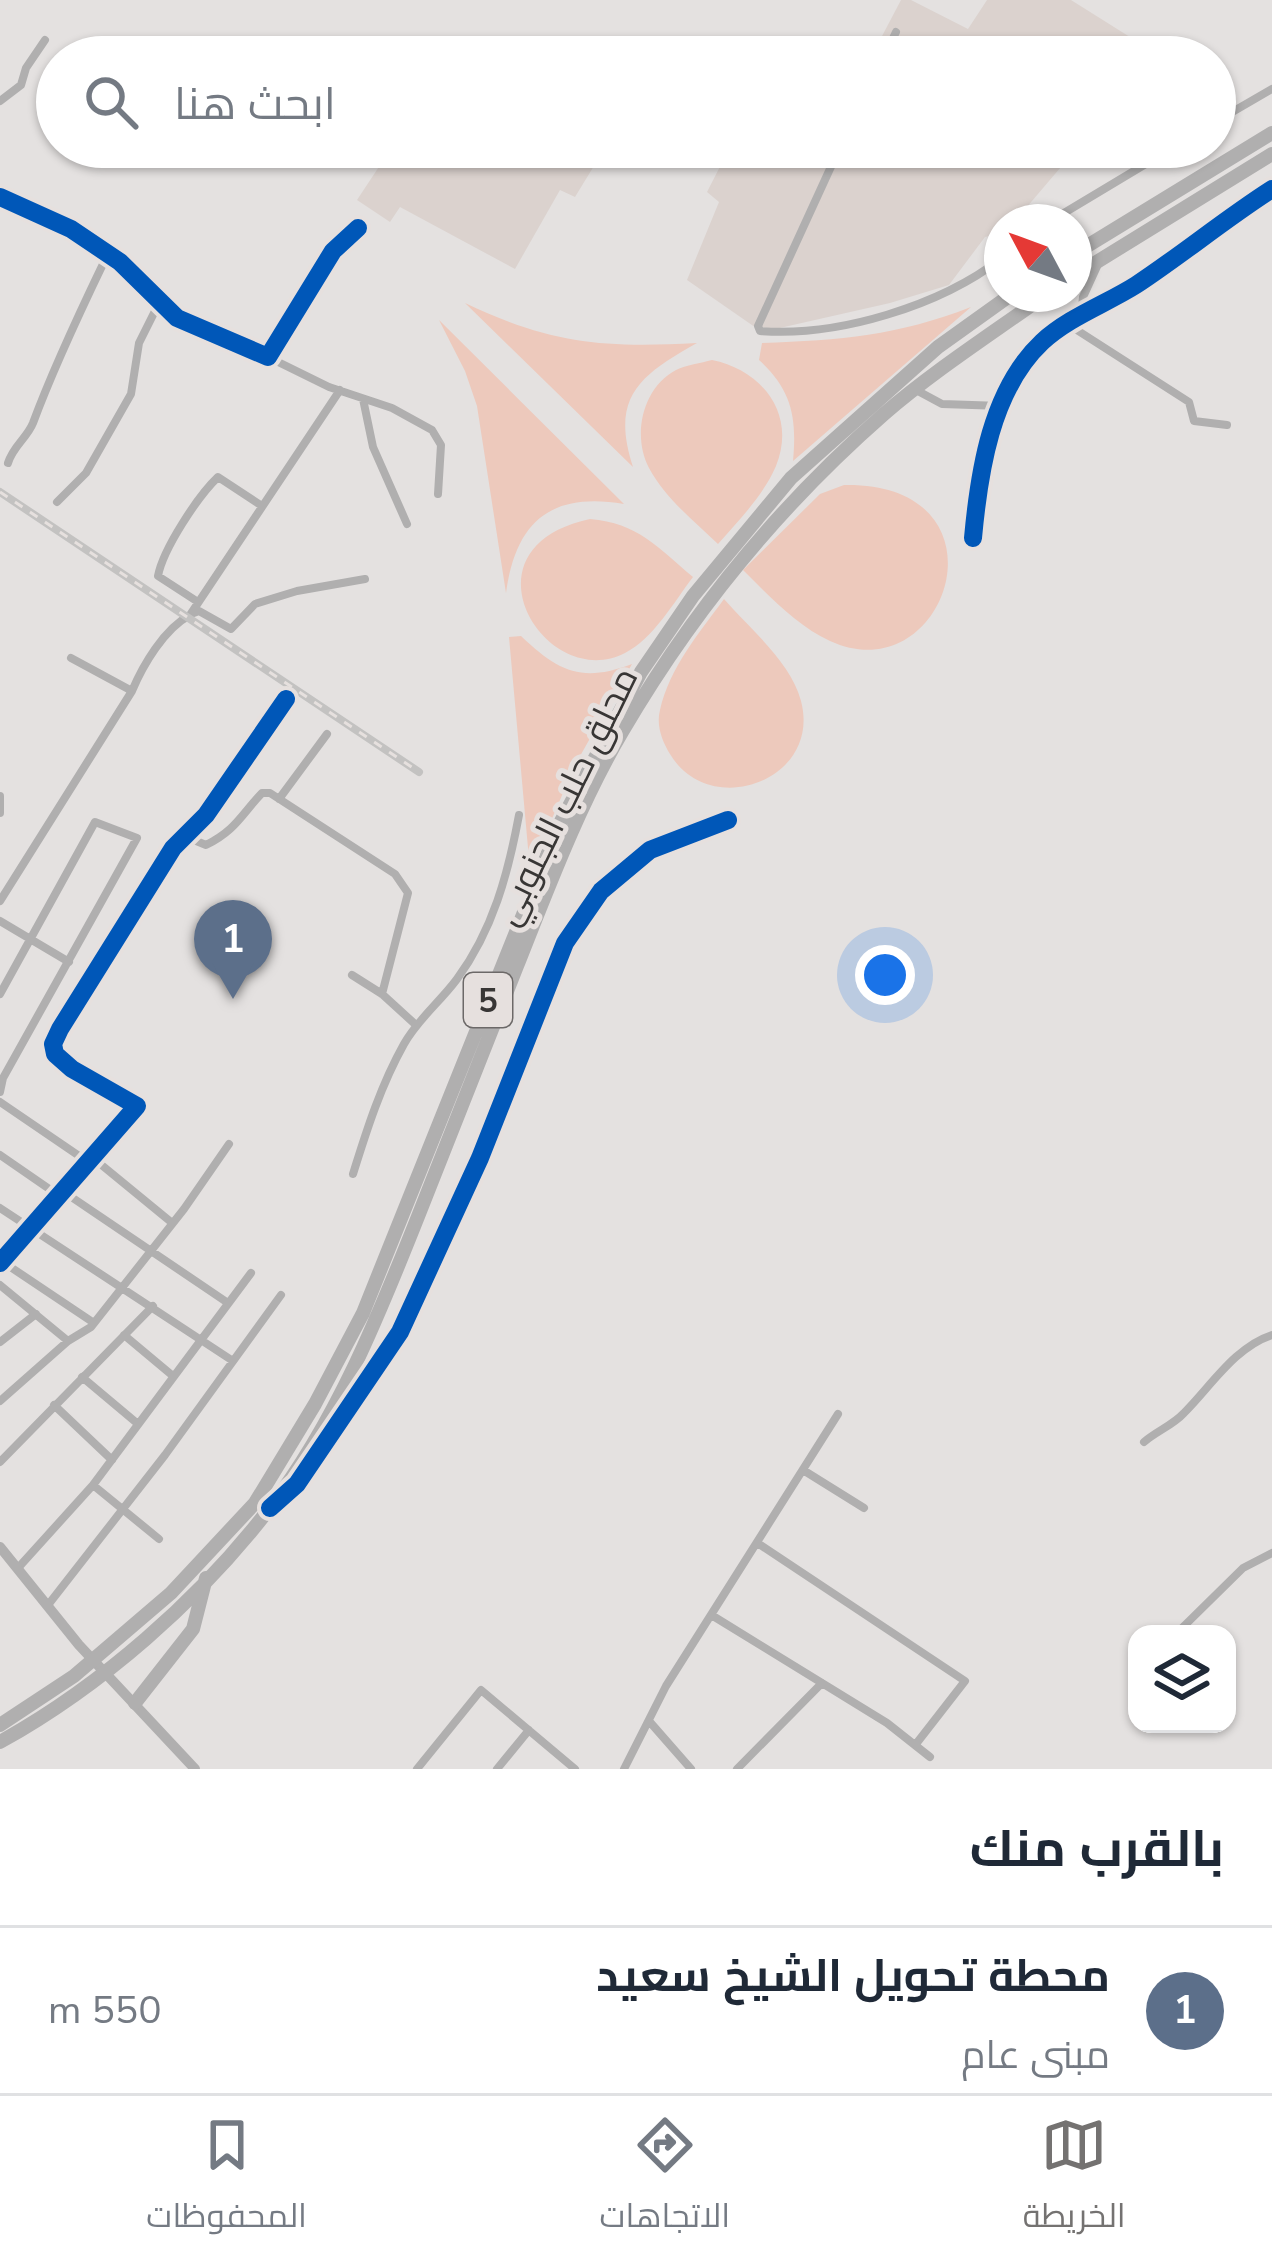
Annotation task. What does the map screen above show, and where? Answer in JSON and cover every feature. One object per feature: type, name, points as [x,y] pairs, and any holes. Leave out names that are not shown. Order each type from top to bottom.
[{"type":"highway","points":[[1236,155],[1272,133]]},
{"type":"highway","points":[[1092,264],[1272,154]]},
{"type":"highway","points":[[1092,243],[1215,168]]},
{"type":"highway","name":"محلق حلب الجنوبي","points":[[0,1725],[74,1676],[171,1593],[255,1502],[363,1313],[559,824],[641,673],[693,596],[791,478],[938,347],[987,312]]},
{"type":"highway","name":"محلق حلب الجنوبي","points":[[0,1742],[86,1688],[206,1578],[270,1508],[329,1414],[378,1318],[542,902],[619,736],[664,662],[753,546],[813,480],[916,390],[1022,312]]},
{"type":"highway","points":[[130,1698],[193,1628],[206,1578]]},
{"type":"main road","points":[[0,1547],[79,1645],[195,1769]]},
{"type":"street","points":[[894,36],[896,32]]},
{"type":"street","points":[[0,101],[21,85],[36,53]]},
{"type":"street","points":[[1236,109],[1272,88]]},
{"type":"street","points":[[830,168],[790,250],[758,326],[760,331],[822,328],[915,306],[984,271]]},
{"type":"street","points":[[1078,204],[1139,168]]},
{"type":"street","points":[[973,538],[978,486],[1002,406],[1020,368],[1042,342],[1140,282],[1272,189]]},
{"type":"street","points":[[0,197],[71,229],[112,257],[177,319],[392,408],[438,435],[438,494]]},
{"type":"street","points":[[268,357],[333,250],[358,228]]},
{"type":"street","points":[[8,463],[14,446],[31,429],[44,388],[103,264],[112,257]]},
{"type":"street","points":[[1081,316],[1083,297],[1100,259]]},
{"type":"street","points":[[57,502],[86,473],[131,394],[139,343],[160,301]]},
{"type":"street","points":[[1068,324],[1189,402],[1194,421],[1227,425]]},
{"type":"street","points":[[190,615],[340,390]]},
{"type":"street","points":[[916,390],[942,404],[1002,406]]},
{"type":"street","points":[[363,398],[373,447],[407,524]]},
{"type":"street","points":[[198,602],[158,576],[199,500],[218,478],[262,506]]},
{"type":"street","points":[[0,902],[140,671],[178,621],[199,611],[231,629],[255,604],[365,579]]},
{"type":"street","points":[[71,658],[132,691]]},
{"type":"street","points":[[94,1323],[1,1261],[136,1106],[72,1069],[55,1054],[53,1044],[184,836],[206,814],[286,699]]},
{"type":"street","points":[[279,799],[327,734]]},
{"type":"street","points":[[184,836],[206,845],[238,826],[262,793],[279,799],[395,874],[408,892],[382,994]]},
{"type":"street","points":[[0,796],[0,814]]},
{"type":"street","points":[[353,1174],[375,1105],[416,1024],[456,980],[484,933],[502,892],[519,815]]},
{"type":"street","points":[[270,1508],[297,1484],[400,1332],[480,1158],[566,943],[601,891],[650,850],[728,820]]},
{"type":"street","points":[[0,994],[95,823],[137,838],[2,1077],[0,1092]]},
{"type":"street","points":[[0,922],[69,962]]},
{"type":"street","points":[[352,975],[416,1024]]},
{"type":"street","points":[[0,1102],[91,1160],[171,1222]]},
{"type":"street","points":[[0,1401],[94,1323],[229,1144]]},
{"type":"street","points":[[0,1155],[228,1304]]},
{"type":"street","points":[[0,1208],[233,1361]]},
{"type":"street","points":[[17,1568],[93,1485],[251,1273]]},
{"type":"street","points":[[0,1285],[68,1341]]},
{"type":"street","points":[[48,1605],[281,1295]]},
{"type":"street","points":[[0,1462],[152,1306]]},
{"type":"street","points":[[0,1342],[36,1314]]},
{"type":"street","points":[[124,1335],[173,1376]]},
{"type":"street","points":[[1144,1442],[1180,1418],[1213,1378],[1250,1345],[1272,1335]]},
{"type":"street","points":[[82,1377],[138,1424]]},
{"type":"street","points":[[54,1405],[112,1460]]},
{"type":"street","points":[[624,1769],[666,1686],[838,1414]]},
{"type":"street","points":[[803,1470],[864,1508]]},
{"type":"street","points":[[93,1485],[159,1539]]},
{"type":"street","points":[[759,1544],[965,1681],[916,1744]]},
{"type":"street","points":[[1184,1625],[1243,1568],[1272,1553]]},
{"type":"street","points":[[712,1616],[930,1757]]},
{"type":"street","points":[[737,1769],[822,1683]]},
{"type":"street","points":[[416,1769],[481,1690],[575,1769]]},
{"type":"street","points":[[649,1721],[691,1769]]},
{"type":"street","points":[[497,1769],[529,1730]]},
{"type":"shaded area","points":[[901,0],[911,0],[968,29],[987,0],[1071,0],[1128,36],[882,36]]},
{"type":"shaded area","points":[[378,168],[593,168],[575,197],[560,190],[515,269],[400,207],[390,222],[357,200]]},
{"type":"shaded area","points":[[719,168],[1060,168],[1029,204],[984,204],[984,238],[949,285],[762,332],[687,280],[719,202],[707,192]]},
{"type":"shaded area","points":[[465,303],[524,327],[578,340],[633,345],[697,343],[660,366],[635,391],[625,423],[633,467]]},
{"type":"shaded area","points":[[971,307],[793,461],[790,406],[779,382],[759,360],[762,343],[868,335]]},
{"type":"shaded area","points":[[439,320],[624,504],[577,503],[542,517],[519,547],[506,593],[477,406]]},
{"type":"shaded area","points":[[712,360],[760,384],[771,397],[782,429],[771,477],[718,544],[663,489],[649,468],[641,442],[643,414],[655,388],[676,370]]},
{"type":"shaded area","points":[[844,485],[898,493],[931,516],[946,547],[946,582],[932,615],[906,639],[872,650],[818,635],[743,570],[820,494]]},
{"type":"shaded area","points":[[590,519],[634,531],[693,577],[645,639],[625,653],[595,660],[567,653],[544,636],[527,612],[521,585],[527,558],[550,535]]},
{"type":"shaded area","points":[[724,599],[788,673],[801,701],[803,729],[795,752],[779,770],[735,788],[710,785],[688,774],[667,749],[659,721],[678,665]]},
{"type":"shaded area","points":[[521,636],[572,671],[599,673],[632,664],[575,765],[530,870],[509,637]]},
{"type":"railway","points":[[0,492],[419,772]]},
{"type":"cycle path","points":[[973,538],[991,433],[1025,361],[1064,325],[1136,285],[1272,189]]},
{"type":"cycle path","points":[[0,197],[71,229],[120,262],[177,318],[268,357],[333,251],[358,228]]},
{"type":"cycle path","points":[[0,1263],[137,1106],[55,1054],[53,1044],[60,1029],[173,848],[206,815],[286,699]]},
{"type":"cycle path","points":[[270,1508],[297,1484],[400,1332],[480,1158],[565,943],[601,891],[650,850],[728,820]]},
{"type":"place","name":"محطة تحويل الشيخ سعيد","points":[[233,999]]}]
